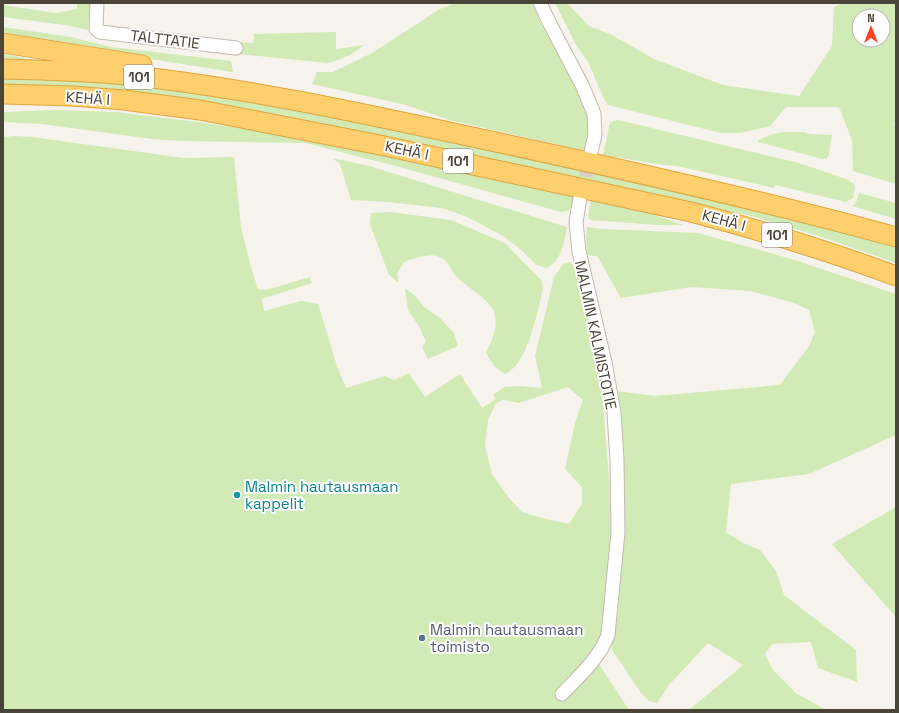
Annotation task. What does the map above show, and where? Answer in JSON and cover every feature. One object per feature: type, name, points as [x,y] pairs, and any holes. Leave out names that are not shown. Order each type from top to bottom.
[{"type":"highway","points":[[3,43],[222,78],[273,96]]},
{"type":"highway","name":"KEHÄ I","points":[[3,69],[75,71],[124,75],[204,85],[273,96],[645,174],[798,211],[896,237]]},
{"type":"highway","name":"KEHÄ I","points":[[3,94],[72,96],[131,101],[200,110],[324,133],[691,212],[805,244],[896,276]]},
{"type":"street","name":"TALTTATIE","points":[[97,3],[96,29],[100,32],[236,48]]},
{"type":"street","points":[[540,3],[548,22],[584,86],[594,114],[595,135],[591,152]]},
{"type":"street","name":"MALMIN KALMISTOTIE","points":[[562,694],[596,659],[608,635],[618,532],[617,460],[614,413],[605,362],[578,251],[576,222],[580,198]]},
{"type":"green space","points":[[77,3],[90,3],[88,30],[65,25],[3,17],[3,5],[56,13],[77,9]]},
{"type":"green space","points":[[455,3],[532,3],[542,26],[575,79],[588,109],[590,133],[585,151],[450,120],[406,105],[312,84],[317,72],[333,72],[372,53],[440,9]]},
{"type":"green space","points":[[555,3],[567,3],[589,26],[610,34],[654,59],[723,85],[799,96],[832,46],[834,7],[843,3],[896,3],[896,121],[894,123],[896,134],[896,184],[853,171],[852,140],[839,107],[786,107],[770,126],[741,133],[721,133],[608,105],[588,62],[576,45]]},
{"type":"green space","points":[[3,27],[71,37],[111,47],[231,61],[233,72],[3,36]]},
{"type":"green space","points":[[336,32],[336,49],[364,45],[347,56],[327,63],[240,54],[241,42],[253,43],[254,34]]},
{"type":"green space","points":[[3,54],[26,58],[21,60],[3,60]]},
{"type":"green space","points":[[3,78],[75,79],[127,84],[207,94],[350,120],[599,174],[746,208],[896,246],[896,263],[819,236],[751,216],[344,128],[206,101],[166,95],[74,87],[3,85]]},
{"type":"green space","points":[[54,110],[116,112],[307,138],[574,196],[570,209],[561,212],[403,168],[306,143],[181,141],[152,139],[42,124],[3,122],[3,112]]},
{"type":"green space","points":[[618,120],[799,163],[846,179],[854,184],[853,198],[846,202],[775,185],[774,188],[677,166],[603,155],[610,122]]},
{"type":"green space","points":[[784,132],[804,132],[810,134],[832,135],[829,155],[826,159],[822,159],[758,142],[758,140],[772,134]]},
{"type":"green space","points":[[3,137],[32,137],[184,158],[234,157],[241,227],[258,289],[266,290],[310,277],[312,283],[262,299],[264,311],[301,301],[318,304],[337,366],[346,388],[385,376],[394,380],[409,373],[425,397],[460,374],[482,408],[496,399],[493,395],[504,387],[519,386],[542,388],[535,356],[554,277],[563,264],[570,262],[574,266],[579,283],[594,346],[602,389],[609,480],[611,538],[602,631],[591,652],[629,710],[3,710]],"holes":[[[568,387],[583,400],[575,423],[565,469],[582,487],[582,504],[569,524],[522,512],[509,498],[492,474],[485,446],[488,420],[496,403],[503,400],[519,403]]]},
{"type":"green space","points":[[332,158],[369,166],[567,227],[565,239],[559,256],[556,261],[546,268],[537,265],[503,236],[467,217],[442,208],[388,202],[351,200],[340,164]]},
{"type":"green space","points":[[859,193],[896,203],[896,219],[852,206],[855,204]]},
{"type":"green space","points":[[591,200],[650,213],[683,225],[657,225],[590,220],[588,217]]},
{"type":"green space","points":[[390,212],[451,220],[505,243],[542,281],[543,290],[530,337],[526,349],[513,369],[505,374],[494,366],[486,353],[496,323],[492,307],[455,275],[447,262],[433,255],[420,257],[404,262],[397,274],[399,283],[389,275],[370,224],[371,213]]},
{"type":"green space","points":[[587,227],[698,233],[795,260],[896,294],[896,435],[809,474],[731,484],[726,532],[741,542],[760,550],[776,571],[784,595],[856,650],[857,682],[818,668],[811,642],[772,644],[765,654],[773,670],[797,694],[827,710],[689,710],[743,665],[708,643],[669,685],[657,703],[649,701],[641,693],[612,650],[612,641],[617,624],[624,518],[616,391],[655,396],[780,385],[809,346],[815,332],[809,310],[794,303],[751,291],[691,287],[621,298],[597,256],[586,255]]},
{"type":"green space","points":[[405,288],[414,295],[424,307],[441,319],[454,333],[458,346],[428,359],[422,347],[426,342],[420,328],[408,310]]},
{"type":"green space","points":[[896,507],[896,617],[832,544]]},
{"type":"tunnel","points":[[581,195],[591,154]]},
{"type":"place","name":"Malmin hautausmaan kappelit","points":[[237,495]]},
{"type":"place","name":"Malmin hautausmaan toimisto","points":[[422,638]]}]
